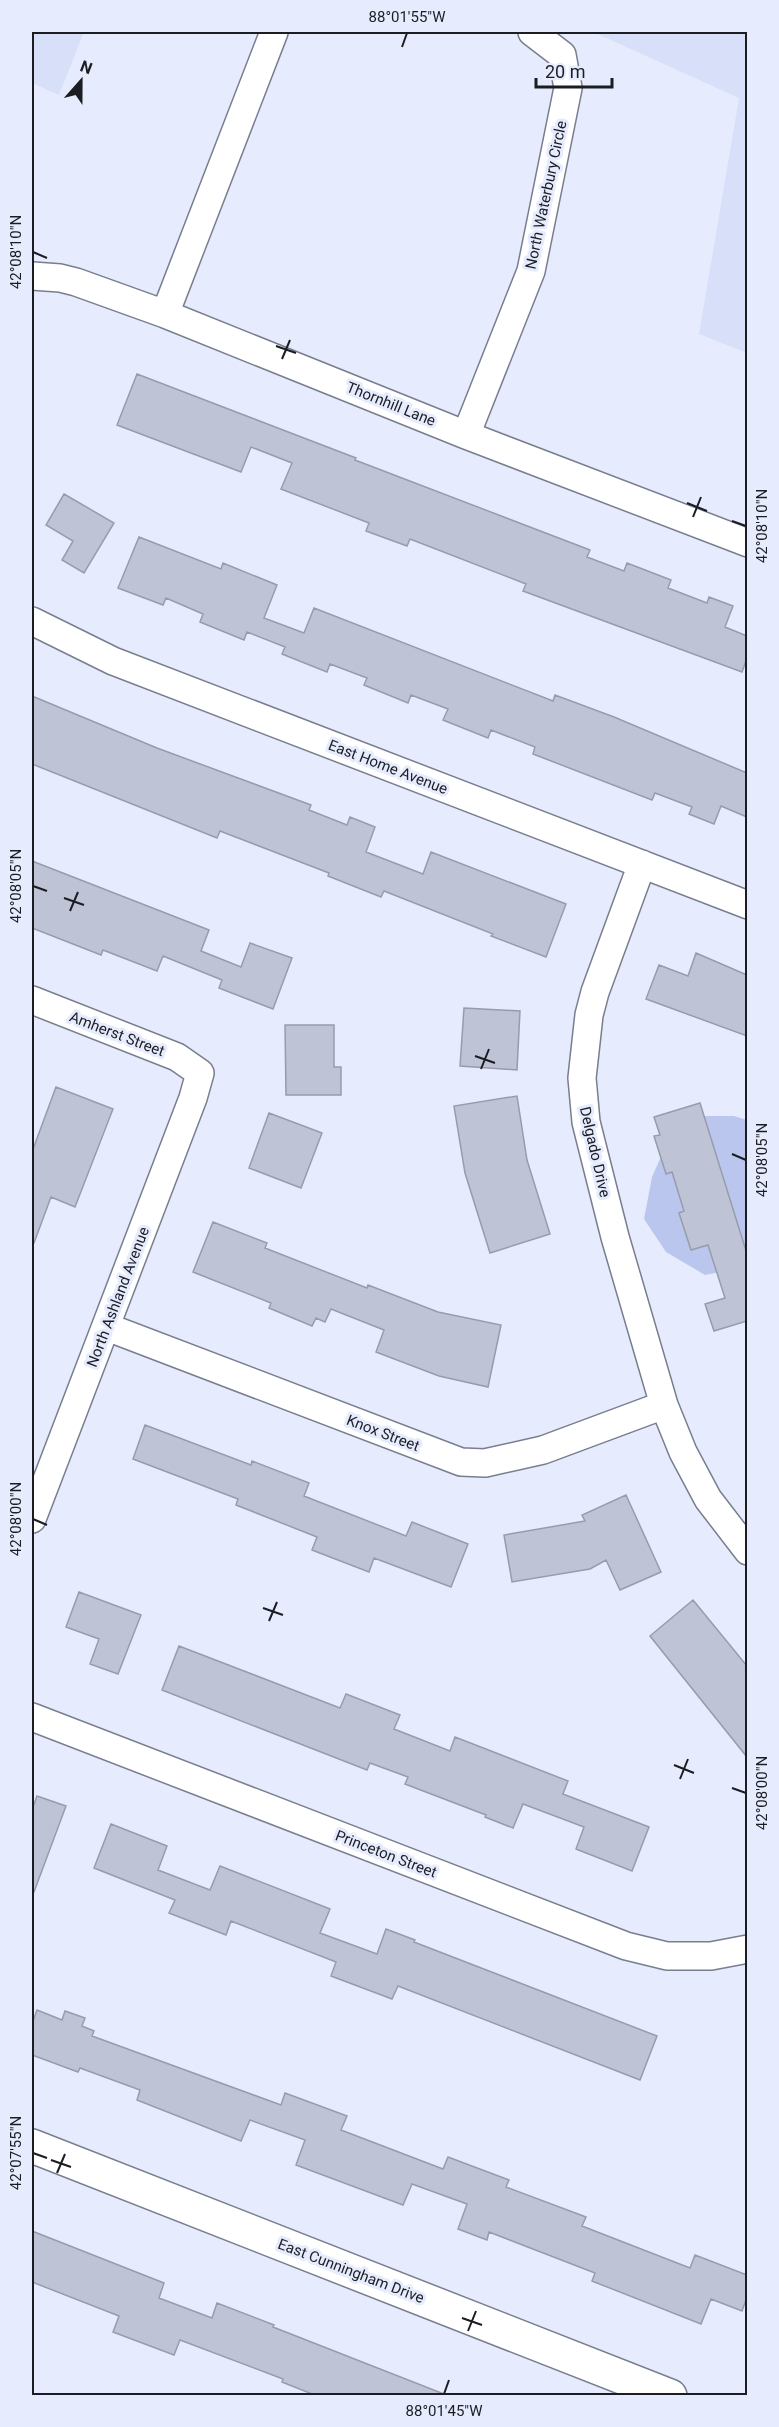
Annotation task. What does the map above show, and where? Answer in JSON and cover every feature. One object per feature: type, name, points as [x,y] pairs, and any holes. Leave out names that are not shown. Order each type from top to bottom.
[{"type":"street","points":[[165,314],[274,32]]},
{"type":"street","name":"North Waterbury Circle","points":[[466,435],[531,271],[568,88],[561,55],[532,32]]},
{"type":"street","name":"Thornhill Lane","points":[[32,276],[60,278],[76,282],[165,314],[466,435],[747,543]]},
{"type":"street","name":"East Home Avenue","points":[[32,621],[113,661],[747,905]]},
{"type":"street","name":"Delgado Drive","points":[[642,864],[595,992],[586,1035],[582,1078],[586,1122],[615,1237],[664,1405],[683,1452],[708,1499],[747,1551]]},
{"type":"street","name":"Amherst Street","points":[[32,1000],[177,1057],[200,1073]]},
{"type":"street","name":"North Ashland Avenue","points":[[32,1519],[107,1327],[193,1098],[200,1073]]},
{"type":"street","name":"Knox Street","points":[[107,1327],[461,1462],[485,1463],[543,1450],[664,1405]]},
{"type":"street","name":"Princeton Street","points":[[32,1717],[626,1946],[667,1956],[711,1956],[747,1949]]},
{"type":"street","name":"East Cunningham Drive","points":[[32,2146],[637,2390],[670,2396]]},
{"type":"shaded area","points":[[32,32],[84,32],[59,95],[32,83]]},
{"type":"shaded area","points":[[593,32],[747,32],[747,353],[699,334],[739,98]]},
{"type":"shaded area","points":[[703,1116],[734,1116],[747,1120],[747,1254],[740,1268],[705,1275],[666,1252],[644,1219],[652,1177],[671,1134]]},
{"type":"building","points":[[137,374],[590,550],[587,557],[624,571],[627,563],[671,580],[668,588],[707,603],[709,597],[733,606],[725,627],[747,636],[747,658],[742,672],[523,591],[526,584],[410,539],[407,546],[366,531],[369,523],[281,489],[292,463],[251,447],[241,472],[117,425]]},
{"type":"building","points":[[64,494],[114,523],[84,573],[62,560],[73,541],[46,525]]},
{"type":"building","points":[[139,537],[221,569],[223,563],[277,585],[264,618],[304,633],[314,608],[553,701],[555,695],[614,717],[747,773],[747,817],[721,806],[714,824],[689,814],[692,807],[655,793],[652,800],[533,754],[535,747],[491,730],[488,738],[443,720],[448,709],[411,695],[408,703],[364,685],[367,678],[330,664],[327,672],[282,654],[285,647],[247,632],[244,640],[200,622],[203,614],[166,598],[163,605],[118,588]]},
{"type":"building","points":[[32,696],[157,748],[311,805],[309,810],[347,825],[350,817],[375,827],[366,852],[423,874],[431,852],[566,904],[546,957],[384,891],[381,897],[328,876],[329,873],[220,831],[217,838],[32,764]]},
{"type":"building","points":[[32,861],[209,930],[201,951],[241,967],[250,943],[292,958],[273,1009],[219,988],[222,980],[163,956],[157,971],[103,950],[101,955],[32,928]]},
{"type":"building","points":[[696,953],[747,975],[747,1036],[646,999],[659,965],[688,976]]},
{"type":"building","points":[[464,1008],[520,1011],[517,1070],[460,1066]]},
{"type":"building","points":[[285,1025],[334,1025],[334,1067],[341,1067],[341,1095],[286,1095]]},
{"type":"building","points":[[56,1087],[113,1109],[75,1207],[51,1197],[34,1243],[32,1243],[32,1152]]},
{"type":"building","points":[[517,1096],[527,1160],[550,1234],[490,1253],[465,1173],[454,1106]]},
{"type":"building","points":[[700,1103],[747,1254],[747,1321],[714,1331],[705,1304],[725,1298],[708,1245],[691,1250],[679,1213],[684,1211],[672,1172],[666,1174],[654,1136],[660,1135],[654,1117]]},
{"type":"building","points":[[269,1113],[322,1133],[301,1188],[249,1168]]},
{"type":"building","points":[[213,1222],[267,1243],[265,1248],[367,1288],[368,1285],[438,1312],[501,1325],[488,1387],[439,1376],[376,1352],[384,1330],[331,1309],[325,1322],[316,1318],[312,1326],[269,1308],[271,1303],[193,1272]]},
{"type":"building","points":[[145,1425],[251,1465],[252,1461],[309,1483],[304,1496],[406,1536],[412,1522],[468,1544],[451,1587],[374,1558],[369,1572],[312,1550],[317,1537],[236,1505],[238,1499],[133,1459]]},
{"type":"building","points":[[626,1495],[661,1572],[620,1590],[606,1560],[590,1569],[512,1582],[504,1535],[585,1521],[582,1515]]},
{"type":"building","points":[[79,1592],[141,1615],[118,1674],[90,1664],[99,1639],[66,1627]]},
{"type":"building","points":[[693,1600],[747,1666],[747,1757],[650,1636]]},
{"type":"building","points":[[179,1646],[340,1708],[346,1694],[400,1715],[394,1729],[450,1751],[455,1737],[568,1781],[563,1794],[649,1827],[632,1871],[576,1849],[584,1827],[523,1804],[513,1828],[485,1817],[486,1815],[405,1784],[408,1777],[370,1763],[367,1770],[162,1690]]},
{"type":"building","points":[[37,1796],[66,1806],[34,1892],[32,1891],[32,1810]]},
{"type":"building","points":[[111,1824],[167,1846],[158,1870],[210,1890],[220,1866],[330,1909],[320,1933],[377,1954],[386,1929],[415,1940],[414,1942],[657,2036],[640,2080],[398,1986],[392,1999],[331,1976],[336,1962],[231,1921],[226,1935],[169,1913],[175,1900],[94,1868]]},
{"type":"building","points":[[37,2010],[62,2020],[65,2011],[85,2018],[82,2026],[94,2031],[92,2036],[281,2105],[285,2093],[347,2116],[341,2130],[443,2169],[448,2157],[509,2180],[506,2187],[586,2217],[582,2226],[690,2268],[695,2255],[747,2275],[747,2297],[742,2311],[711,2299],[701,2324],[592,2281],[595,2273],[489,2232],[487,2240],[458,2229],[467,2204],[412,2184],[403,2205],[296,2165],[305,2140],[250,2120],[241,2141],[137,2100],[140,2090],[80,2068],[78,2072],[32,2055],[32,2024]]},
{"type":"building","points":[[32,2231],[164,2283],[159,2298],[212,2318],[217,2303],[444,2394],[444,2396],[317,2396],[282,2382],[283,2379],[180,2340],[174,2355],[113,2332],[119,2316],[32,2282]]}]
